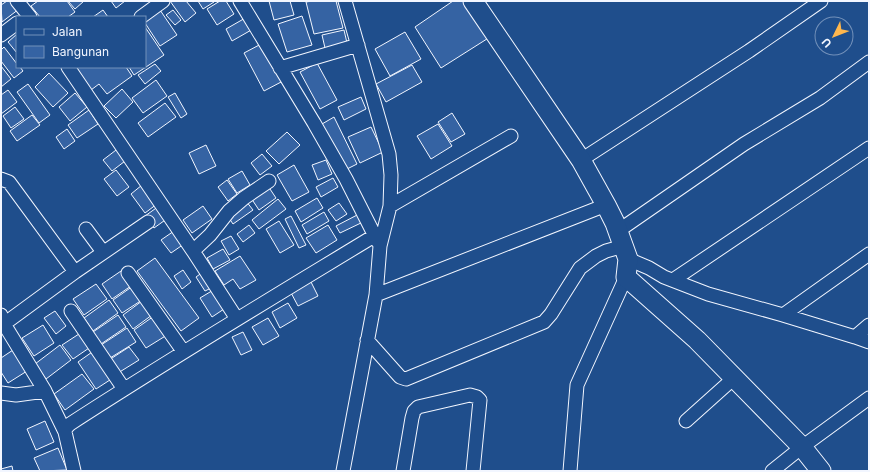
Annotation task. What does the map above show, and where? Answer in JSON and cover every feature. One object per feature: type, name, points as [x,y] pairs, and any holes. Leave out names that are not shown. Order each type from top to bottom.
[{"type":"street","points":[[17,1],[28,16]]},
{"type":"street","points":[[240,1],[346,179],[377,241]]},
{"type":"street","points":[[343,471],[376,295],[377,241],[390,206],[391,175],[389,154],[345,1]]},
{"type":"street","points":[[473,1],[581,160],[606,205],[620,252],[697,340],[802,447],[821,471]]},
{"type":"street","points":[[581,160],[749,51],[821,1]]},
{"type":"street","points":[[142,16],[159,2]]},
{"type":"street","points":[[1,35],[16,25]]},
{"type":"street","points":[[280,68],[358,45]]},
{"type":"street","points":[[570,471],[577,385],[620,252],[744,144],[820,98],[869,62]]},
{"type":"street","points":[[69,68],[193,251],[237,319]]},
{"type":"street","points":[[390,206],[510,136]]},
{"type":"street","points":[[673,280],[869,148]]},
{"type":"street","points":[[1,179],[9,182],[75,272]]},
{"type":"street","points":[[193,251],[210,236],[229,211],[244,198],[269,181]]},
{"type":"street","points":[[376,295],[606,205]]},
{"type":"street","points":[[74,471],[65,432],[45,391],[3,319],[148,222]]},
{"type":"street","points":[[86,229],[103,252]]},
{"type":"street","points":[[65,432],[66,428],[70,424],[183,352],[237,319],[377,241]]},
{"type":"street","points":[[367,340],[400,377],[406,379],[544,322],[551,314],[580,268],[596,256],[620,252],[673,280],[708,294],[783,315],[869,342]]},
{"type":"street","points":[[783,315],[869,254]]},
{"type":"street","points":[[128,273],[183,352]]},
{"type":"street","points":[[71,311],[124,389]]},
{"type":"street","points":[[855,337],[869,325]]},
{"type":"street","points":[[686,421],[734,378]]},
{"type":"street","points":[[1,393],[16,395],[45,391]]},
{"type":"street","points":[[403,471],[414,411],[418,407],[470,395],[477,397],[480,400],[474,471]]},
{"type":"street","points":[[772,471],[869,398]]},
{"type":"building","points":[[7,1],[13,1],[19,9],[2,22],[1,5]]},
{"type":"building","points":[[38,1],[67,1],[75,12],[69,16],[39,16],[31,6]]},
{"type":"building","points":[[68,1],[84,1],[75,9]]},
{"type":"building","points":[[111,1],[125,1],[116,8]]},
{"type":"building","points":[[170,1],[186,1],[196,13],[185,22]]},
{"type":"building","points":[[198,1],[213,1],[214,2],[203,9]]},
{"type":"building","points":[[220,1],[226,1],[234,14],[217,25],[207,9]]},
{"type":"building","points":[[269,1],[290,1],[294,15],[274,20]]},
{"type":"building","points":[[336,1],[343,28],[314,34],[306,2]]},
{"type":"building","points":[[453,1],[468,1],[490,37],[441,68],[415,27]]},
{"type":"building","points":[[103,10],[107,16],[94,16]]},
{"type":"building","points":[[160,10],[177,35],[160,46],[146,25],[146,20]]},
{"type":"building","points":[[173,10],[181,20],[175,25],[166,15]]},
{"type":"building","points":[[302,16],[312,45],[287,52],[278,24]]},
{"type":"building","points":[[247,17],[253,29],[232,41],[226,29]]},
{"type":"building","points":[[146,28],[164,55],[146,67]]},
{"type":"building","points":[[344,30],[347,43],[325,48],[322,35]]},
{"type":"building","points":[[405,32],[421,59],[390,76],[375,49]]},
{"type":"building","points":[[16,35],[16,52],[8,42]]},
{"type":"building","points":[[263,43],[283,81],[264,91],[244,53]]},
{"type":"building","points":[[4,47],[16,63],[16,68],[21,68],[23,71],[14,78],[1,61],[1,50]]},
{"type":"building","points":[[317,63],[337,100],[320,109],[300,72]]},
{"type":"building","points":[[155,64],[161,71],[145,84],[138,75]]},
{"type":"building","points":[[412,65],[422,82],[386,102],[376,84]]},
{"type":"building","points":[[1,66],[11,79],[1,87]]},
{"type":"building","points":[[76,68],[127,68],[132,76],[107,94],[99,84],[91,90]]},
{"type":"building","points":[[130,68],[144,68],[134,75]]},
{"type":"building","points":[[49,73],[68,93],[53,107],[35,87]]},
{"type":"building","points":[[156,80],[167,96],[143,113],[132,98]]},
{"type":"building","points":[[28,84],[50,115],[39,123],[17,92]]},
{"type":"building","points":[[122,89],[133,102],[116,118],[104,106]]},
{"type":"building","points":[[8,90],[17,102],[1,114],[1,95]]},
{"type":"building","points":[[75,93],[87,107],[70,121],[59,107]]},
{"type":"building","points":[[175,93],[187,114],[181,118],[168,97]]},
{"type":"building","points":[[361,97],[366,109],[344,120],[338,107]]},
{"type":"building","points":[[165,103],[176,117],[148,137],[138,123]]},
{"type":"building","points":[[15,107],[24,119],[11,128],[3,116]]},
{"type":"building","points":[[89,110],[98,124],[77,138],[68,125]]},
{"type":"building","points":[[452,113],[465,134],[451,142],[438,122]]},
{"type":"building","points":[[32,115],[40,125],[17,141],[10,131]]},
{"type":"building","points":[[334,117],[357,164],[345,170],[322,124]]},
{"type":"building","points":[[438,124],[452,146],[431,159],[417,136]]},
{"type":"building","points":[[371,127],[383,152],[360,163],[348,137]]},
{"type":"building","points":[[67,129],[75,141],[64,149],[56,137]]},
{"type":"building","points":[[287,132],[300,145],[279,164],[266,151]]},
{"type":"building","points":[[206,145],[216,166],[199,174],[189,153]]},
{"type":"building","points":[[120,147],[129,158],[112,171],[103,160]]},
{"type":"building","points":[[262,154],[272,166],[260,175],[251,163]]},
{"type":"building","points":[[326,160],[332,174],[318,180],[312,165]]},
{"type":"building","points":[[294,165],[309,192],[292,201],[277,175]]},
{"type":"building","points":[[116,170],[129,187],[117,196],[104,179]]},
{"type":"building","points":[[242,171],[250,185],[237,193],[228,179]]},
{"type":"building","points":[[333,178],[338,187],[321,197],[316,187]]},
{"type":"building","points":[[227,180],[237,194],[228,201],[218,187]]},
{"type":"building","points":[[142,185],[157,204],[145,213],[131,194]]},
{"type":"building","points":[[268,186],[276,198],[259,210],[251,198]]},
{"type":"building","points":[[317,198],[323,208],[301,222],[295,211]]},
{"type":"building","points":[[278,199],[286,209],[259,229],[252,220]]},
{"type":"building","points":[[246,201],[253,210],[233,224],[227,215]]},
{"type":"building","points":[[339,203],[347,214],[336,221],[328,210]]},
{"type":"building","points":[[159,206],[168,218],[154,228],[145,216]]},
{"type":"building","points":[[203,206],[212,219],[192,233],[183,220]]},
{"type":"building","points":[[324,212],[329,221],[307,234],[302,225]]},
{"type":"building","points":[[359,214],[363,222],[340,233],[336,226]]},
{"type":"building","points":[[291,216],[306,245],[299,248],[285,219]]},
{"type":"building","points":[[279,221],[294,245],[280,253],[266,229]]},
{"type":"building","points":[[249,225],[255,233],[243,242],[237,234]]},
{"type":"building","points":[[328,225],[337,240],[316,253],[306,238]]},
{"type":"building","points":[[174,231],[184,244],[171,253],[161,240]]},
{"type":"building","points":[[231,236],[239,249],[229,255],[221,241]]},
{"type":"building","points":[[223,249],[230,260],[213,269],[207,258]]},
{"type":"building","points":[[240,256],[256,280],[240,289],[233,279],[224,285],[215,271]]},
{"type":"building","points":[[155,258],[199,318],[181,331],[137,271]]},
{"type":"building","points":[[183,270],[191,282],[182,289],[174,276]]},
{"type":"building","points":[[121,271],[131,286],[112,299],[102,284]]},
{"type":"building","points":[[203,272],[213,287],[205,291],[196,277]]},
{"type":"building","points":[[309,278],[318,296],[298,306],[289,289]]},
{"type":"building","points":[[96,284],[107,299],[84,315],[73,299]]},
{"type":"building","points":[[133,286],[142,300],[122,313],[113,300]]},
{"type":"building","points":[[215,289],[227,307],[212,317],[200,298]]},
{"type":"building","points":[[109,300],[118,313],[93,331],[84,318]]},
{"type":"building","points":[[142,301],[152,315],[133,329],[123,315]]},
{"type":"building","points":[[288,303],[297,318],[280,328],[272,312]]},
{"type":"building","points":[[55,311],[66,326],[56,334],[44,318]]},
{"type":"building","points":[[118,315],[126,327],[101,344],[93,332]]},
{"type":"building","points":[[154,316],[167,335],[146,348],[134,330]]},
{"type":"building","points":[[268,318],[279,336],[263,345],[252,327]]},
{"type":"building","points":[[43,325],[54,343],[34,356],[22,338]]},
{"type":"building","points":[[127,328],[136,342],[110,358],[101,345]]},
{"type":"building","points":[[82,332],[92,346],[73,359],[62,345]]},
{"type":"building","points":[[243,332],[252,350],[241,355],[232,337]]},
{"type":"building","points":[[60,345],[71,360],[46,379],[35,364]]},
{"type":"building","points":[[129,347],[139,360],[118,373],[109,360]]},
{"type":"building","points":[[13,350],[27,371],[8,383],[1,372],[1,358]]},
{"type":"building","points":[[95,350],[113,378],[96,389],[78,362]]},
{"type":"building","points":[[82,374],[94,389],[65,410],[54,394]]},
{"type":"building","points":[[45,421],[54,442],[36,450],[27,429]]},
{"type":"building","points":[[58,448],[67,470],[40,471],[34,458]]},
{"type":"building","points":[[12,466],[13,471],[1,471],[1,469]]}]
